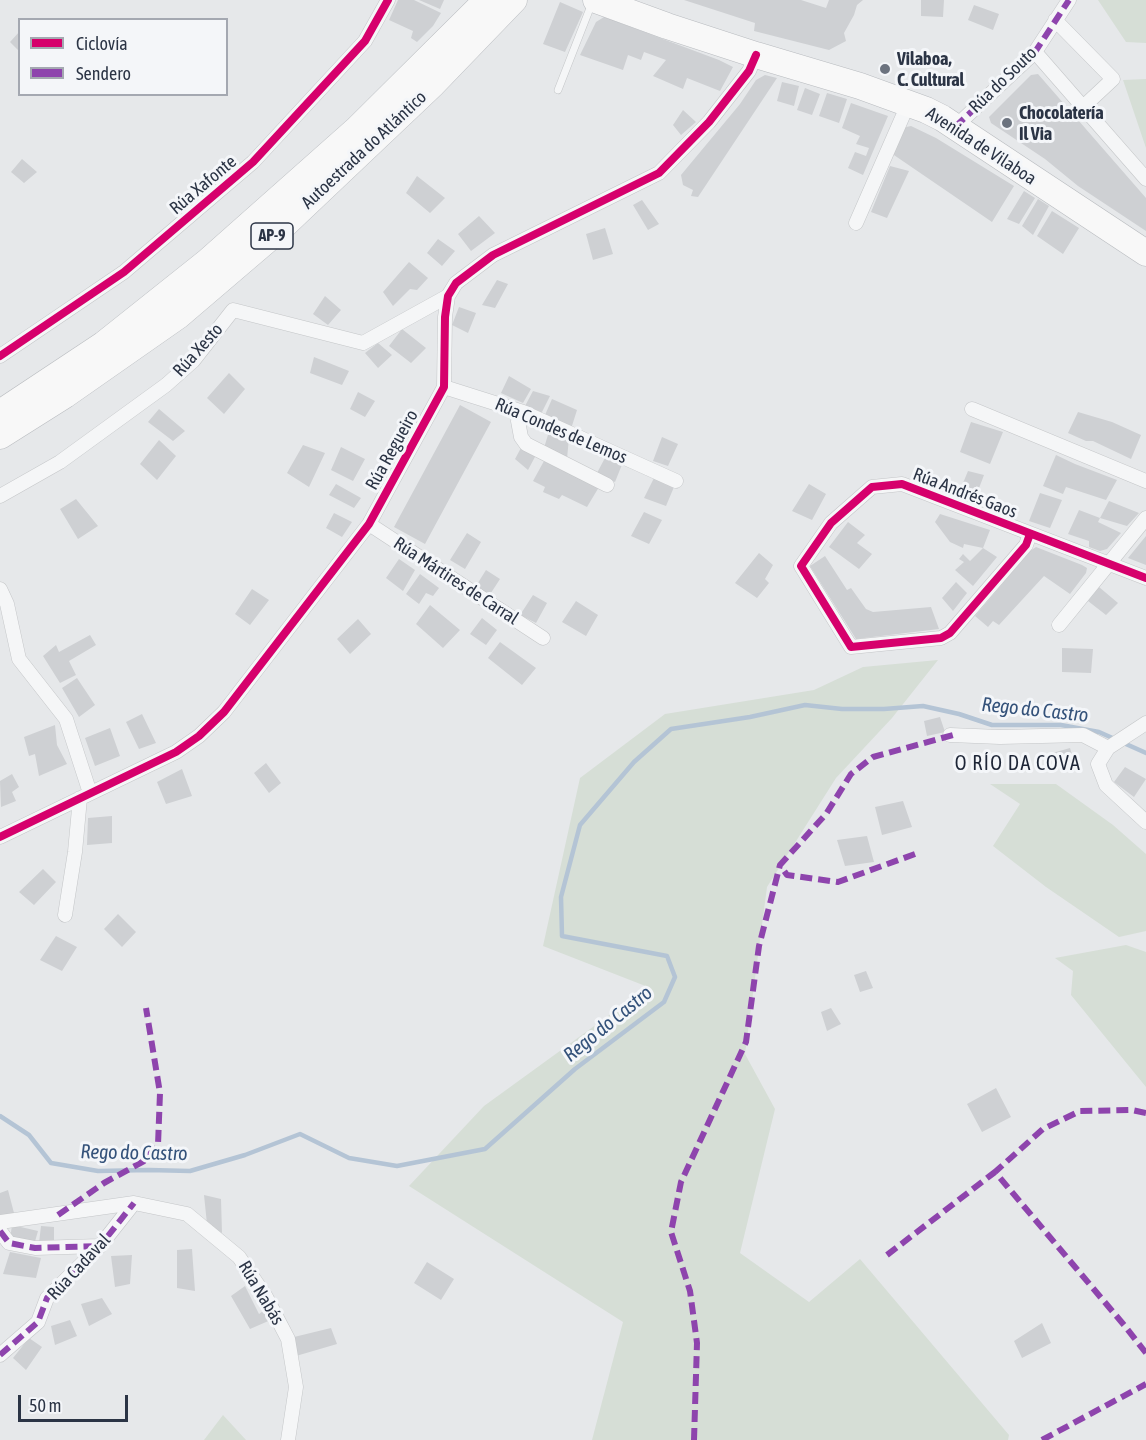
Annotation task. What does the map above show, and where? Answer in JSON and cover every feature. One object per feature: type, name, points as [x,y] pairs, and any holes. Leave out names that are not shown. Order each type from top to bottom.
[{"type":"highway","name":"Autoestrada do Atlántico","points":[[0,413],[104,344],[207,262],[357,129],[487,0]]},
{"type":"highway","name":"Autoestrada do Atlántico","points":[[0,436],[65,395],[178,316],[298,212],[433,84],[514,0]]},
{"type":"highway","name":"Avenida de Vilaboa","points":[[594,0],[756,55],[909,102],[942,118],[1146,254]]},
{"type":"street","name":"Rúa Xafonte","points":[[0,356],[124,272],[253,162],[365,41],[388,0]]},
{"type":"street","name":"Rúa do Souto","points":[[955,128],[1035,52],[1069,0]]},
{"type":"street","points":[[1055,20],[1113,79],[1083,107]]},
{"type":"street","points":[[1035,52],[1146,179]]},
{"type":"street","points":[[448,296],[456,282],[493,255],[659,173],[709,122],[749,71],[756,55]]},
{"type":"street","points":[[856,223],[909,102]]},
{"type":"street","name":"Rúa Regueiro","points":[[0,837],[176,752],[200,736],[238,696],[369,524],[444,387],[444,336],[448,296]]},
{"type":"street","name":"Rúa Xesto","points":[[0,496],[60,462],[166,385],[194,361],[233,310],[363,343],[448,296]]},
{"type":"street","name":"Rúa Condes de Lemos","points":[[444,387],[524,412],[676,481]]},
{"type":"street","points":[[972,409],[1146,481]]},
{"type":"street","points":[[524,412],[518,421],[521,437],[526,444],[607,485]]},
{"type":"street","name":"Rúa Andrés Gaos","points":[[1030,534],[1026,545],[951,633],[941,638],[851,647],[801,566],[831,524],[872,487],[902,484],[1146,578]]},
{"type":"street","points":[[1059,625],[1146,518]]},
{"type":"street","name":"Rúa Mártires de Carral","points":[[369,524],[543,638]]},
{"type":"street","points":[[0,589],[7,604],[20,659],[66,719],[85,796],[65,915]]},
{"type":"street","points":[[1146,723],[1108,748],[1098,765],[1106,785],[1146,822]]},
{"type":"street","points":[[950,735],[1000,737],[1083,735],[1108,748]]},
{"type":"street","name":"Rúa Nabás","points":[[0,1222],[135,1203],[187,1214],[239,1257],[266,1297],[288,1339],[296,1387],[288,1440]]},
{"type":"street","name":"Rúa Cadaval","points":[[0,1355],[39,1322],[47,1298],[100,1246],[135,1203]]},
{"type":"street","points":[[0,1231],[9,1243],[35,1248],[100,1246]]},
{"type":"lane","points":[[558,90],[594,0]]},
{"type":"shaded area","points":[[1098,0],[1146,0],[1146,43],[1126,42]]},
{"type":"shaded area","points":[[1146,79],[1146,148],[1123,80]]},
{"type":"shaded area","points":[[938,660],[892,718],[836,778],[767,887],[745,1054],[775,1109],[740,1253],[809,1302],[860,1259],[1009,1435],[1008,1440],[592,1440],[623,1322],[409,1186],[484,1106],[648,987],[543,946],[580,778],[665,714],[814,690],[863,667]]},
{"type":"shaded area","points":[[990,784],[1056,784],[1113,825],[1146,854],[1146,931],[1119,937],[1046,887],[993,846],[1020,804]]},
{"type":"shaded area","points":[[1126,945],[1146,952],[1146,1087],[1071,995],[1073,971],[1055,958]]},
{"type":"shaded area","points":[[223,1415],[246,1440],[204,1440]]},
{"type":"building","points":[[398,0],[414,0],[441,13],[433,26],[417,42],[411,38],[413,31],[389,20]]},
{"type":"building","points":[[419,0],[444,0],[440,9]]},
{"type":"building","points":[[684,0],[801,0],[826,8],[829,0],[863,0],[857,5],[844,33],[846,41],[829,50],[754,31],[755,23]]},
{"type":"building","points":[[921,0],[944,0],[943,17],[921,16]]},
{"type":"building","points":[[560,2],[583,12],[565,52],[543,44]]},
{"type":"building","points":[[974,5],[999,14],[993,30],[968,20]]},
{"type":"building","points":[[604,17],[733,67],[720,91],[687,78],[683,89],[653,76],[666,60],[644,52],[641,60],[628,55],[623,70],[580,55],[596,22]]},
{"type":"building","points":[[18,33],[18,50],[10,42]]},
{"type":"building","points":[[1038,74],[1146,198],[1146,231],[1078,186],[1045,159],[991,123],[989,117],[1031,75]]},
{"type":"building","points":[[765,75],[777,78],[698,197],[691,196],[693,190],[683,185],[681,175],[740,104],[756,80]]},
{"type":"building","points":[[782,82],[799,86],[794,106],[777,101]]},
{"type":"building","points":[[805,88],[820,94],[812,115],[797,110]]},
{"type":"building","points":[[827,93],[847,99],[839,123],[819,116]]},
{"type":"building","points":[[851,103],[888,116],[863,175],[848,168],[855,152],[866,156],[869,148],[856,144],[860,136],[842,128]]},
{"type":"building","points":[[683,110],[696,122],[681,135],[673,125]]},
{"type":"building","points":[[911,126],[936,138],[1014,186],[992,222],[891,153],[902,128]]},
{"type":"building","points":[[22,159],[37,172],[24,183],[11,172]]},
{"type":"building","points":[[890,166],[909,171],[887,218],[871,212]]},
{"type":"building","points":[[417,176],[445,198],[430,213],[406,193]]},
{"type":"building","points":[[1024,191],[1035,198],[1019,224],[1007,219]]},
{"type":"building","points":[[1038,199],[1049,206],[1033,235],[1022,226]]},
{"type":"building","points":[[642,200],[659,224],[648,230],[633,205]]},
{"type":"building","points":[[1052,211],[1079,228],[1063,254],[1037,236]]},
{"type":"building","points":[[479,216],[495,233],[471,251],[458,234]]},
{"type":"building","points":[[605,228],[613,254],[593,260],[586,234]]},
{"type":"building","points":[[438,239],[455,251],[442,266],[427,253]]},
{"type":"building","points":[[409,262],[428,278],[417,290],[410,289],[393,306],[383,292]]},
{"type":"building","points":[[497,280],[508,284],[495,308],[482,305]]},
{"type":"building","points":[[325,296],[341,310],[328,325],[313,314]]},
{"type":"building","points":[[459,307],[476,313],[468,333],[452,325]]},
{"type":"building","points":[[402,329],[426,348],[411,363],[389,346]]},
{"type":"building","points":[[378,343],[392,355],[378,368],[365,353]]},
{"type":"building","points":[[314,357],[349,371],[342,385],[310,373]]},
{"type":"building","points":[[229,373],[245,389],[224,414],[207,398]]},
{"type":"building","points":[[509,376],[531,389],[523,403],[501,393]]},
{"type":"building","points":[[533,391],[550,396],[541,414],[525,406]]},
{"type":"building","points":[[358,392],[375,401],[365,417],[350,409]]},
{"type":"building","points":[[552,399],[577,410],[571,429],[545,415]]},
{"type":"building","points":[[460,405],[491,422],[425,544],[394,527]]},
{"type":"building","points":[[159,409],[185,431],[173,441],[148,422]]},
{"type":"building","points":[[1078,412],[1112,422],[1141,435],[1131,459],[1093,441],[1086,441],[1068,433]]},
{"type":"building","points":[[971,422],[1003,432],[990,464],[960,452]]},
{"type":"building","points":[[550,428],[569,437],[567,459],[544,448]]},
{"type":"building","points":[[662,437],[678,444],[668,466],[653,461]]},
{"type":"building","points":[[159,440],[176,456],[157,480],[140,464]]},
{"type":"building","points":[[303,445],[325,453],[309,487],[287,473]]},
{"type":"building","points":[[522,446],[536,455],[528,470],[515,459]]},
{"type":"building","points":[[341,447],[365,459],[353,481],[331,470]]},
{"type":"building","points":[[1056,455],[1117,480],[1106,500],[1066,487],[1063,494],[1043,486]]},
{"type":"building","points":[[606,456],[623,462],[615,482],[597,473]]},
{"type":"building","points":[[544,461],[599,487],[587,507],[562,495],[559,499],[543,492],[545,487],[533,481]]},
{"type":"building","points":[[968,471],[984,475],[973,504],[956,500]]},
{"type":"building","points":[[654,478],[674,487],[666,506],[644,498]]},
{"type":"building","points":[[336,484],[361,498],[354,508],[329,495]]},
{"type":"building","points":[[809,484],[826,494],[812,520],[792,511]]},
{"type":"building","points":[[1040,493],[1062,500],[1050,528],[1029,521]]},
{"type":"building","points":[[76,499],[98,526],[78,539],[60,509]]},
{"type":"building","points":[[1109,501],[1139,513],[1127,526],[1100,518]]},
{"type":"building","points":[[1079,510],[1100,518],[1098,522],[1121,533],[1107,549],[1100,551],[1089,547],[1089,541],[1068,534]]},
{"type":"building","points":[[644,512],[662,520],[649,544],[631,536]]},
{"type":"building","points":[[334,513],[352,522],[342,537],[326,528]]},
{"type":"building","points":[[940,514],[990,530],[983,548],[964,544],[963,548],[950,542],[935,522]]},
{"type":"building","points":[[848,522],[865,535],[857,543],[872,554],[859,569],[829,547]]},
{"type":"building","points":[[467,533],[481,542],[465,569],[450,560]]},
{"type":"building","points":[[1146,536],[1146,565],[1128,558]]},
{"type":"building","points":[[1036,547],[1082,565],[1087,568],[1086,573],[1070,594],[1044,576],[999,625],[993,621],[988,627],[975,616],[1030,551]]},
{"type":"building","points":[[983,548],[997,557],[973,586],[955,570],[964,562],[959,559],[963,554],[970,561]]},
{"type":"building","points":[[759,553],[773,565],[765,579],[769,583],[757,598],[735,583]]},
{"type":"building","points":[[825,556],[847,590],[851,588],[866,609],[873,612],[931,607],[939,629],[856,639],[810,566]]},
{"type":"building","points":[[399,559],[415,570],[403,591],[386,578]]},
{"type":"building","points":[[486,570],[500,579],[489,596],[476,586]]},
{"type":"building","points":[[420,574],[439,588],[433,596],[426,593],[419,604],[406,594]]},
{"type":"building","points":[[956,582],[967,593],[953,611],[942,598]]},
{"type":"building","points":[[1099,587],[1118,603],[1106,615],[1088,601]]},
{"type":"building","points":[[252,589],[269,600],[250,625],[235,614]]},
{"type":"building","points":[[533,595],[547,603],[536,623],[520,615]]},
{"type":"building","points":[[576,601],[598,615],[586,636],[562,622]]},
{"type":"building","points":[[430,605],[460,630],[443,648],[416,624]]},
{"type":"building","points":[[482,618],[497,630],[486,645],[470,634]]},
{"type":"building","points":[[358,619],[371,634],[350,654],[337,639]]},
{"type":"building","points":[[90,635],[96,645],[69,661],[76,675],[60,683],[43,656],[56,645],[59,652]]},
{"type":"building","points":[[500,642],[536,668],[522,685],[488,658]]},
{"type":"building","points":[[1062,648],[1093,649],[1091,673],[1062,672]]},
{"type":"building","points":[[77,678],[95,705],[79,717],[62,688]]},
{"type":"building","points":[[142,714],[156,743],[139,749],[126,722]]},
{"type":"building","points":[[940,717],[945,732],[927,736],[924,721]]},
{"type":"building","points":[[55,725],[57,745],[67,764],[39,776],[35,754],[29,756],[24,737]]},
{"type":"building","points":[[110,728],[120,756],[95,766],[85,738]]},
{"type":"building","points":[[1070,748],[1075,764],[1050,770],[1049,754]]},
{"type":"building","points":[[266,763],[281,783],[269,793],[254,773]]},
{"type":"building","points":[[1125,767],[1146,779],[1134,797],[1114,782]]},
{"type":"building","points":[[182,769],[192,796],[166,804],[157,782]]},
{"type":"building","points":[[12,774],[19,787],[12,792],[16,801],[1,807],[0,781]]},
{"type":"building","points":[[903,801],[912,827],[882,835],[875,807]]},
{"type":"building","points":[[112,816],[112,843],[87,845],[88,818]]},
{"type":"building","points":[[867,836],[874,862],[845,866],[837,840]]},
{"type":"building","points":[[43,869],[56,882],[34,905],[19,892]]},
{"type":"building","points":[[118,914],[136,932],[122,947],[104,929]]},
{"type":"building","points":[[56,936],[77,947],[62,971],[40,960]]},
{"type":"building","points":[[866,971],[873,988],[860,992],[854,975]]},
{"type":"building","points":[[831,1008],[841,1024],[827,1031],[821,1012]]},
{"type":"building","points":[[996,1088],[1011,1117],[982,1132],[967,1104]]},
{"type":"building","points":[[8,1190],[14,1213],[0,1216],[0,1193]]},
{"type":"building","points":[[204,1195],[221,1199],[222,1233],[207,1224]]},
{"type":"building","points":[[12,1225],[38,1231],[34,1245],[10,1239]]},
{"type":"building","points":[[41,1226],[54,1227],[54,1244],[39,1243]]},
{"type":"building","points":[[192,1249],[195,1291],[177,1288],[177,1250]]},
{"type":"building","points":[[10,1252],[41,1258],[36,1278],[3,1274]]},
{"type":"building","points":[[132,1255],[130,1284],[115,1287],[111,1256]]},
{"type":"building","points":[[427,1262],[454,1279],[441,1300],[414,1283]]},
{"type":"building","points":[[245,1286],[259,1314],[267,1308],[273,1319],[250,1329],[231,1296]]},
{"type":"building","points":[[102,1298],[112,1314],[89,1326],[81,1304]]},
{"type":"building","points":[[70,1320],[77,1336],[55,1345],[51,1326]]},
{"type":"building","points":[[1042,1323],[1051,1343],[1022,1358],[1014,1341]]},
{"type":"building","points":[[331,1328],[337,1344],[296,1356],[294,1337]]},
{"type":"building","points":[[29,1338],[42,1347],[26,1370],[13,1358]]},
{"type":"waterway","name":"Rego do Castro","points":[[0,1116],[29,1135],[51,1163],[98,1171],[190,1171],[245,1155],[300,1134],[349,1158],[397,1166],[485,1149],[575,1069],[664,1002],[675,977],[667,956],[562,936],[561,897],[580,825],[634,762],[671,729],[750,717],[805,705],[842,709],[923,706],[959,714],[992,725],[1061,725],[1099,732],[1146,753]]},
{"type":"marked path","points":[[955,127],[1035,52],[1069,0]]},
{"type":"marked path","points":[[915,854],[838,882],[787,875],[780,865],[826,814],[851,774],[873,757],[953,735]]},
{"type":"marked path","points":[[694,1440],[697,1343],[690,1291],[671,1232],[681,1182],[746,1042],[759,946],[780,865]]},
{"type":"marked path","points":[[58,1215],[104,1183],[144,1161],[158,1145],[160,1093],[146,1008]]},
{"type":"marked path","points":[[1146,1113],[1132,1110],[1080,1111],[1043,1129],[995,1172],[1146,1353]]},
{"type":"marked path","points":[[887,1255],[995,1172]]},
{"type":"marked path","points":[[0,1355],[38,1322],[47,1298],[100,1246],[134,1203]]},
{"type":"marked path","points":[[0,1231],[9,1243],[35,1248],[100,1246]]},
{"type":"marked path","points":[[1042,1440],[1146,1384]]},
{"type":"cycle path","points":[[0,356],[124,272],[253,162],[365,41],[388,0]]},
{"type":"cycle path","points":[[0,837],[176,752],[199,736],[224,712],[369,524],[444,387],[445,317],[448,296],[456,283],[493,255],[659,173],[709,122],[749,71],[756,55]]},
{"type":"cycle path","points":[[1030,534],[1026,545],[950,633],[941,638],[851,647],[801,566],[831,523],[872,487],[902,484],[1146,578]]},
{"type":"place","name":"Vilaboa, C. Cultural","points":[[885,69]]},
{"type":"place","name":"Chocolatería Il Via","points":[[1007,123]]},
{"type":"district","name":"O RÍO DA COVA","points":[[1018,764]]}]
